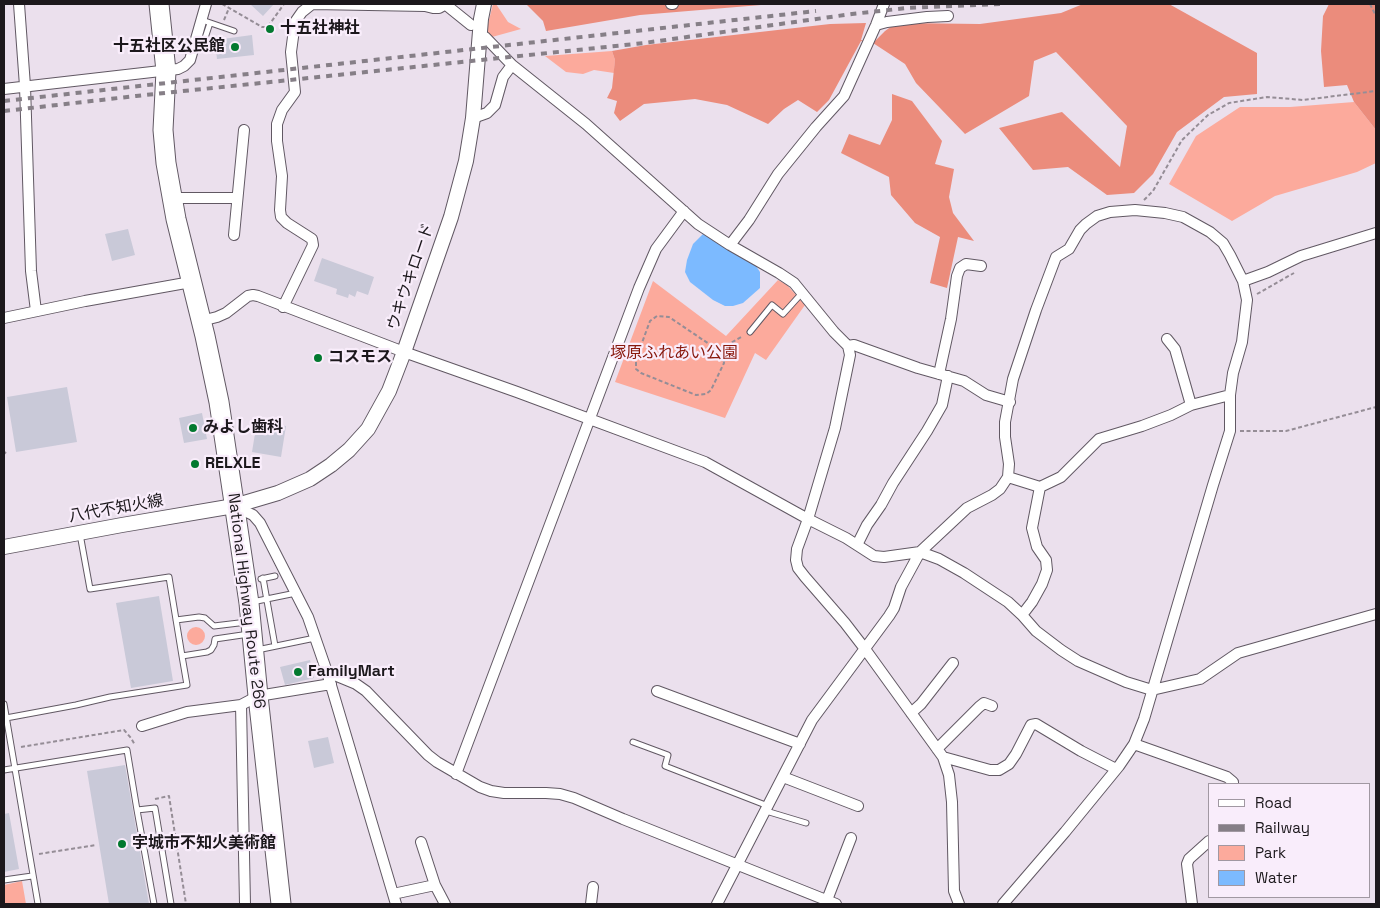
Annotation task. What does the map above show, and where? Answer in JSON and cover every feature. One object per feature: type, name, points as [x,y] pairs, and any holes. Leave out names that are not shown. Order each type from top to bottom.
[{"type":"highway","name":"National Highway Route 266","points":[[159,4],[166,71],[164,130],[166,163],[172,198],[219,402],[234,506],[258,601],[251,636],[281,904]]},
{"type":"street","points":[[19,4],[25,86],[32,271],[36,311]]},
{"type":"street","points":[[4,89],[178,69],[190,60],[206,21],[206,4]]},
{"type":"street","points":[[283,306],[313,245],[312,239],[287,223],[282,217],[280,210],[282,176],[277,141],[277,124],[282,110],[295,92],[291,52],[295,22],[302,12],[313,4],[425,6],[440,8],[446,4],[471,25]]},
{"type":"street","name":"ウキウキロード","points":[[234,506],[278,493],[310,479],[331,465],[349,450],[368,429],[389,391],[451,217],[466,161],[484,4]]},
{"type":"street","points":[[730,245],[749,220],[778,174],[844,96],[884,4]]},
{"type":"street","points":[[876,25],[887,22],[948,16]]},
{"type":"street","points":[[485,37],[512,65],[586,124],[698,224],[794,283],[834,332],[848,346],[850,355],[833,436],[808,520],[797,549],[796,560],[798,568],[845,622],[940,753],[949,774],[952,802],[954,891],[959,904]]},
{"type":"street","points":[[472,118],[487,113],[495,106],[503,77],[512,65]]},
{"type":"street","points":[[234,235],[244,130]]},
{"type":"street","points":[[172,198],[237,198]]},
{"type":"street","points":[[718,904],[819,710],[894,608],[901,587],[920,552],[967,508],[1000,489],[1008,477],[1009,464],[1005,438],[1013,379],[1056,257],[1069,249],[1080,230],[1086,224],[1098,216],[1110,212],[1135,210],[1183,217],[1210,232],[1223,243],[1243,281],[1247,300],[1242,342],[1233,373],[1230,395],[1230,431],[1144,719],[1134,744],[1065,832],[1003,904]]},
{"type":"street","points":[[456,774],[639,288],[656,249],[684,211]]},
{"type":"street","points":[[1243,281],[1268,272],[1301,256],[1376,233]]},
{"type":"street","points":[[857,545],[893,482],[942,406],[944,375],[957,276],[960,268],[966,264],[981,266]]},
{"type":"street","points":[[4,318],[191,282]]},
{"type":"street","points":[[201,321],[226,313],[248,296],[253,295],[705,462],[874,556],[884,557],[920,552],[939,559],[1008,602],[1036,631],[1078,661],[1126,682],[1152,690],[1200,678],[1238,653],[1376,614]]},
{"type":"street","points":[[1167,339],[1175,349],[1192,405]]},
{"type":"street","points":[[848,346],[854,345],[964,381],[986,396],[1010,402]]},
{"type":"street","points":[[1008,477],[1040,487],[1060,477],[1099,439],[1142,426],[1192,405],[1230,395]]},
{"type":"street","points":[[1022,615],[1042,584],[1047,570],[1046,560],[1037,547],[1032,528],[1040,487]]},
{"type":"street","points":[[234,506],[253,515],[260,524],[308,618],[331,684],[395,899],[434,885]]},
{"type":"street","name":"八代不知火線","points":[[4,547],[234,506]]},
{"type":"street","points":[[911,713],[921,704],[952,663]]},
{"type":"street","points":[[327,672],[356,684],[366,691],[437,762],[480,787],[504,793],[560,794],[574,798],[832,902],[850,838]]},
{"type":"street","points":[[142,726],[187,712],[240,705],[258,696],[331,684]]},
{"type":"street","points":[[656,691],[800,744]]},
{"type":"street","points":[[940,753],[979,706],[984,703],[992,706]]},
{"type":"street","points":[[240,705],[245,904]]},
{"type":"street","points":[[940,753],[990,770],[999,770],[1009,764],[1031,725],[1036,724],[1116,769]]},
{"type":"street","points":[[1134,744],[1227,777],[1233,783]]},
{"type":"street","points":[[783,777],[858,806]]},
{"type":"street","points":[[422,842],[434,885],[445,904]]},
{"type":"street","points":[[1192,904],[1186,864],[1189,858],[1208,842]]},
{"type":"street","points":[[591,904],[593,887]]},
{"type":"lane","points":[[206,21],[234,31]]},
{"type":"lane","points":[[750,332],[772,305],[783,314],[802,293]]},
{"type":"lane","points":[[6,718],[76,706],[110,697],[187,686],[169,577],[90,589],[80,532]]},
{"type":"lane","points":[[275,576],[261,579],[258,601],[275,646]]},
{"type":"lane","points":[[258,601],[296,593]]},
{"type":"lane","points":[[176,620],[205,618],[214,626],[251,636],[275,646],[316,638]]},
{"type":"lane","points":[[182,656],[211,650],[215,639],[251,636]]},
{"type":"lane","points":[[4,704],[38,904]]},
{"type":"lane","points":[[633,742],[668,755],[664,766],[806,823]]},
{"type":"lane","points":[[4,770],[127,750],[154,904]]},
{"type":"lane","points":[[137,810],[155,808],[171,904]]},
{"type":"lane","points":[[4,880],[32,876]]},
{"type":"path","points":[[222,4],[262,27],[268,25],[284,4]]},
{"type":"path","points":[[1370,4],[1376,16]]},
{"type":"path","points":[[222,27],[229,8]]},
{"type":"path","points":[[1135,210],[1152,191],[1182,140],[1208,116],[1228,103],[1267,97],[1303,100],[1376,91]]},
{"type":"path","points":[[1247,300],[1301,268]]},
{"type":"path","points":[[658,316],[669,317],[718,350],[723,356],[724,363],[711,390],[706,394],[696,394],[641,373],[636,369],[636,359],[650,322],[658,316]]},
{"type":"path","points":[[718,350],[750,332]]},
{"type":"path","points":[[1230,431],[1286,431],[1376,407]]},
{"type":"path","points":[[12,748],[124,730],[132,738]]},
{"type":"path","points":[[29,856],[96,845]]},
{"type":"green space","points":[[493,4],[496,4],[508,22],[521,29],[492,37],[486,32]]},
{"type":"green space","points":[[612,51],[615,60],[614,73],[594,70],[583,74],[566,72],[545,56]]},
{"type":"green space","points":[[1354,102],[1376,130],[1376,163],[1357,172],[1275,196],[1232,221],[1169,184],[1196,136],[1240,107],[1290,107]]},
{"type":"green space","name":"塚原ふれあい公園","points":[[778,280],[787,285],[805,305],[766,360],[755,353],[725,418],[615,382],[653,281],[726,336]]},
{"type":"green space","points":[[196,627],[204,632],[205,636],[200,644],[196,645],[188,640],[187,636],[192,628]]},
{"type":"green space","points":[[22,881],[26,904],[4,904],[4,885]]},
{"type":"shaded area","points":[[526,4],[773,4],[640,15],[546,31],[543,21]]},
{"type":"shaded area","points":[[1083,4],[1169,4],[1257,53],[1257,94],[1224,97],[1177,132],[1153,174],[1134,193],[1107,195],[1068,167],[1033,170],[999,128],[1062,112],[1120,167],[1127,126],[1056,52],[1034,61],[1029,96],[965,134],[916,83],[905,64],[873,43],[892,26],[903,23],[980,24],[1061,13]]},
{"type":"shaded area","points":[[1329,4],[1376,4],[1376,130],[1354,102],[1347,85],[1324,87],[1321,51],[1323,16]]},
{"type":"shaded area","points":[[866,23],[861,40],[873,43],[861,41],[829,100],[817,112],[798,100],[784,109],[768,124],[727,105],[695,99],[644,104],[620,121],[614,113],[617,101],[607,98],[612,88],[615,60],[612,51],[646,45],[830,24]]},
{"type":"shaded area","points":[[892,94],[912,101],[942,141],[935,164],[954,169],[949,197],[953,213],[974,241],[958,237],[947,288],[930,283],[940,237],[915,223],[891,195],[889,177],[841,153],[849,134],[880,145],[892,120]]},
{"type":"water","points":[[703,234],[756,266],[760,272],[760,288],[743,303],[725,306],[713,300],[690,282],[685,272],[687,260],[693,244]]},
{"type":"building","points":[[250,4],[274,4],[263,16]]},
{"type":"building","name":"十五社区公民館","points":[[252,35],[254,55],[217,59],[215,40]]},
{"type":"building","points":[[128,229],[135,255],[112,261],[105,234]]},
{"type":"building","points":[[322,258],[374,277],[368,295],[357,291],[355,297],[349,294],[348,298],[336,294],[337,289],[314,281]]},
{"type":"building","points":[[67,387],[77,442],[16,452],[7,397]]},
{"type":"building","name":"みよし歯科","points":[[202,413],[207,439],[184,443],[179,418]]},
{"type":"building","points":[[257,421],[286,426],[281,457],[252,452]]},
{"type":"building","points":[[159,596],[173,681],[131,688],[116,603]]},
{"type":"building","points":[[310,660],[314,678],[285,685],[280,667]]},
{"type":"building","points":[[328,737],[334,763],[314,768],[308,741]]},
{"type":"building","points":[[125,765],[149,904],[109,904],[87,771]]},
{"type":"building","points":[[9,813],[19,869],[4,872],[4,814]]},
{"type":"railway","points":[[4,111],[644,43],[907,8],[1003,4]]},
{"type":"railway","points":[[4,101],[816,11]]},
{"type":"place","name":"十五社神社","points":[[270,29]]},
{"type":"place","name":"十五社区公民館","points":[[235,47]]},
{"type":"place","name":"コスモス","points":[[318,358]]},
{"type":"place","name":"みよし歯科","points":[[193,428]]},
{"type":"place","name":"RELXLE","points":[[195,464]]},
{"type":"place","name":"FamilyMart","points":[[298,672]]},
{"type":"place","name":"宇城市不知火美術館","points":[[122,844]]}]
